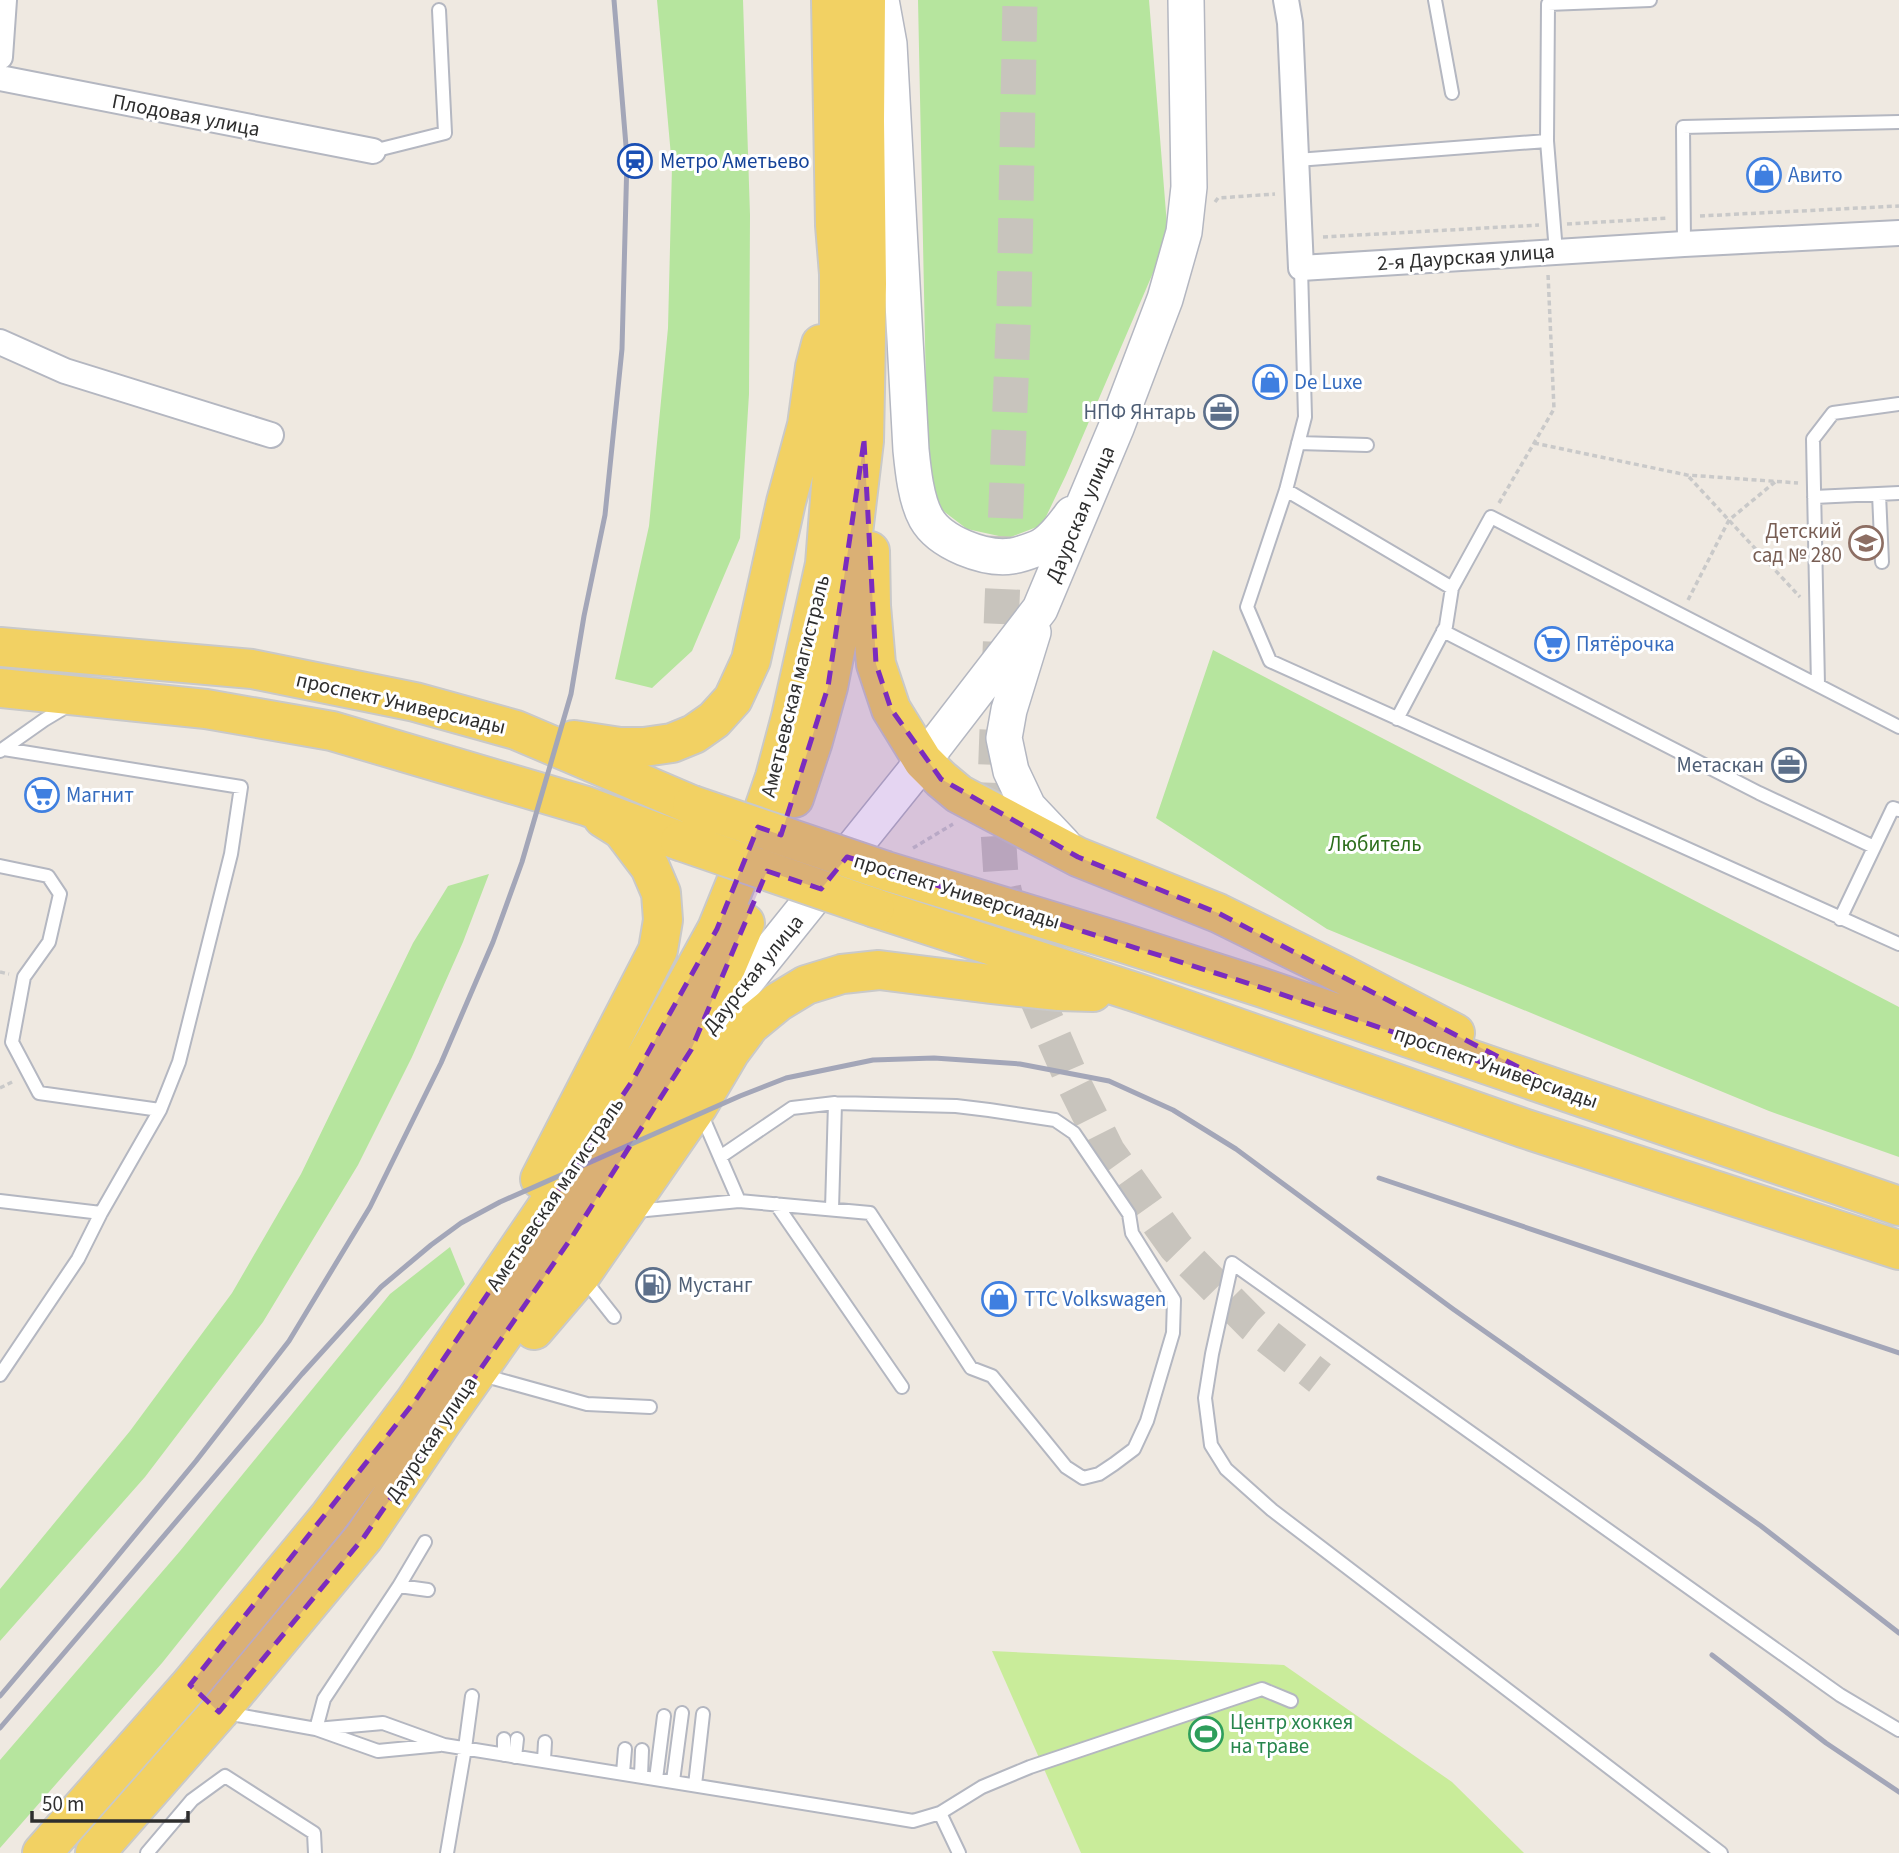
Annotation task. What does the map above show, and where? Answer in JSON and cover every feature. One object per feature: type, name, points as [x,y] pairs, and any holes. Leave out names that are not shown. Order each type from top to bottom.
[{"type":"main road","name":"Аметьевская магистраль","points":[[428,1412],[631,1083],[674,1007],[716,929],[754,838],[775,777],[792,717],[825,564],[839,382],[839,274],[835,225],[831,0]]},
{"type":"main road","name":"Аметьевская магистраль","points":[[691,1050],[779,843],[828,687],[845,600],[864,441],[867,284],[866,0]]},
{"type":"main road","points":[[516,730],[620,747],[658,746],[694,734],[714,720],[733,699],[751,660],[786,502],[807,425],[815,367],[839,274]]},
{"type":"main road","points":[[864,441],[876,664],[891,709],[923,761],[960,794],[1078,857],[1218,913],[1344,975],[1562,1089]]},
{"type":"main road","name":"проспект Универсиады","points":[[0,647],[252,669],[415,702],[516,730],[692,804],[899,860],[1107,938],[1562,1089],[1899,1206]]},
{"type":"main road","name":"проспект Универсиады","points":[[0,688],[206,709],[332,731],[586,806],[875,908],[1141,993],[1523,1128],[1899,1250]]},
{"type":"main road","points":[[428,1412],[537,1185],[658,950],[663,920],[661,894],[650,867],[622,830],[586,806]]},
{"type":"main road","points":[[428,1412],[493,1378],[576,1256],[625,1212],[750,1025],[778,1002],[806,985],[842,974],[879,970],[1059,991],[1141,993]]},
{"type":"main road","name":"Даурская улица","points":[[42,1853],[190,1685],[328,1518],[576,1256],[691,1050]]},
{"type":"main road","name":"Даурская улица","points":[[95,1853],[219,1712],[364,1537],[428,1412]]},
{"type":"street","points":[[0,57],[4,0]]},
{"type":"street","points":[[881,0],[889,44],[911,450],[915,481],[926,519],[945,539],[968,549],[993,556],[1012,556],[1040,547],[1061,530],[1089,492]]},
{"type":"street","name":"Даурская улица","points":[[691,1050],[923,761],[1040,609],[1116,428],[1165,299],[1184,232],[1189,187],[1185,0]]},
{"type":"street","points":[[1286,0],[1290,23],[1301,268]]},
{"type":"street","name":"Плодовая улица","points":[[0,78],[373,151]]},
{"type":"street","name":"2-я Даурская улица","points":[[1301,268],[1899,233]]},
{"type":"street","points":[[0,342],[65,371],[271,435]]},
{"type":"street","points":[[1040,609],[1009,710],[1004,738],[1011,771],[1028,807],[1078,857]]},
{"type":"street","points":[[190,1685],[219,1712]]},
{"type":"lane","points":[[1434,0],[1452,93]]},
{"type":"lane","points":[[1551,252],[1554,224],[1547,141],[1548,5],[1650,0]]},
{"type":"lane","points":[[373,151],[445,133],[439,10]]},
{"type":"lane","points":[[1684,244],[1683,127],[1899,122]]},
{"type":"lane","points":[[1297,160],[1547,141]]},
{"type":"lane","points":[[1301,268],[1305,417],[1286,490],[1247,607],[1270,661],[1899,944]]},
{"type":"lane","points":[[1818,685],[1813,439],[1833,413],[1899,404]]},
{"type":"lane","points":[[1298,443],[1367,445]]},
{"type":"lane","points":[[1286,490],[1452,588]]},
{"type":"lane","points":[[1814,491],[1899,493]]},
{"type":"lane","points":[[1879,494],[1882,562]]},
{"type":"lane","points":[[1397,719],[1446,626],[1452,588],[1491,517],[1899,727]]},
{"type":"lane","points":[[1443,631],[1759,793],[1874,847]]},
{"type":"lane","points":[[2,750],[84,696]]},
{"type":"lane","points":[[0,1375],[78,1259],[160,1110],[179,1062],[228,867],[241,787],[2,750]]},
{"type":"lane","points":[[1840,919],[1897,805]]},
{"type":"lane","points":[[0,866],[48,876],[60,894],[49,942],[24,977],[12,1042],[39,1093],[160,1110]]},
{"type":"lane","points":[[625,1212],[739,1201],[870,1213],[971,1368],[992,1376],[1066,1467],[1083,1478],[1099,1474],[1134,1448],[1147,1421],[1173,1333],[1174,1300],[1132,1233],[1129,1214],[1074,1133],[1055,1120],[989,1110],[956,1106],[835,1103],[792,1108],[720,1157]]},
{"type":"lane","points":[[832,1209],[835,1103]]},
{"type":"lane","points":[[698,1106],[739,1201]]},
{"type":"lane","points":[[0,1201],[101,1213]]},
{"type":"lane","points":[[776,1204],[902,1387]]},
{"type":"lane","points":[[576,1256],[614,1317]]},
{"type":"lane","points":[[1721,1853],[1272,1510],[1226,1469],[1211,1445],[1205,1398],[1232,1263],[1840,1695],[1899,1730]]},
{"type":"lane","points":[[493,1378],[587,1404],[650,1407]]},
{"type":"lane","points":[[316,1729],[324,1699],[425,1542]]},
{"type":"lane","points":[[399,1586],[428,1590]]},
{"type":"lane","points":[[316,1729],[383,1724],[444,1745],[913,1821],[940,1813],[982,1787],[1030,1767],[1262,1689],[1291,1701]]},
{"type":"lane","points":[[447,1853],[472,1696]]},
{"type":"lane","points":[[219,1712],[316,1729],[378,1751],[444,1745]]},
{"type":"lane","points":[[673,1781],[682,1713]]},
{"type":"lane","points":[[695,1785],[703,1714]]},
{"type":"lane","points":[[656,1779],[664,1716]]},
{"type":"lane","points":[[509,1756],[510,1739]]},
{"type":"lane","points":[[544,1760],[545,1742]]},
{"type":"lane","points":[[623,1773],[625,1749]]},
{"type":"lane","points":[[641,1776],[642,1750]]},
{"type":"lane","points":[[147,1853],[192,1800],[225,1776],[314,1833],[315,1853]]},
{"type":"lane","points":[[940,1813],[959,1853]]},
{"type":"path","points":[[1217,198],[1278,193]]},
{"type":"path","points":[[1318,237],[1899,206]]},
{"type":"path","points":[[1491,517],[1554,409],[1551,252]]},
{"type":"path","points":[[1534,443],[1687,475],[1775,482],[1814,491]]},
{"type":"path","points":[[1687,475],[1816,614]]},
{"type":"path","points":[[1681,614],[1729,520],[1775,482]]},
{"type":"path","points":[[899,860],[954,824]]},
{"type":"highlighted area","points":[[864,441],[876,664],[891,709],[941,779],[1078,857],[1218,913],[1561,1089],[1263,988],[847,857],[821,889],[767,871],[691,1050],[572,1237],[364,1537],[219,1712],[190,1685],[415,1401],[631,1083],[717,929],[758,827],[781,835],[828,687]]},
{"type":"green space","points":[[657,0],[743,0],[750,215],[749,394],[740,538],[692,651],[652,688],[615,679],[649,526],[668,328],[672,167]]},
{"type":"green space","points":[[918,0],[1149,0],[1168,238],[1042,525],[1008,538],[967,529],[942,510],[928,486]]},
{"type":"green space","name":"Любитель","points":[[1213,650],[1899,1007],[1899,1157],[1769,1111],[1327,929],[1156,818]]},
{"type":"green space","points":[[489,874],[463,942],[412,1057],[358,1165],[263,1322],[145,1477],[0,1641],[0,1589],[130,1431],[232,1293],[301,1174],[413,943],[448,886]]},
{"type":"green space","points":[[450,1247],[465,1284],[162,1663],[0,1848],[0,1760],[180,1551],[390,1294]]},
{"type":"green space","name":"Центр хоккея на траве","points":[[992,1651],[1284,1665],[1452,1782],[1524,1853],[1081,1853]]},
{"type":"tunnel","points":[[999,677],[1014,308],[1020,0]]},
{"type":"tunnel","points":[[997,730],[995,785],[1001,876],[1019,957],[1073,1082],[1108,1152],[1176,1247],[1253,1325],[1320,1378]]},
{"type":"railway","points":[[0,1696],[196,1461],[289,1341],[370,1207],[441,1063],[493,942],[522,862],[571,694],[605,515],[622,349],[627,158],[614,0]]},
{"type":"railway","points":[[0,1728],[302,1374],[381,1287],[431,1245],[461,1223],[500,1202],[740,1096],[786,1078],[873,1060],[934,1058],[1020,1064],[1109,1081],[1173,1110],[1236,1149],[1453,1309],[1761,1526],[1899,1633]]},
{"type":"railway","points":[[1379,1178],[1899,1353]]},
{"type":"railway","points":[[1712,1655],[1826,1743],[1899,1792]]},
{"type":"place","name":"Метро Аметьево","points":[[635,161]]},
{"type":"place","name":"Авито","points":[[1764,175]]},
{"type":"place","name":"De Luxe","points":[[1270,382]]},
{"type":"place","name":"НПФ Янтарь","points":[[1221,412]]},
{"type":"place","name":"Детский сад № 280","points":[[1866,543]]},
{"type":"place","name":"Пятёрочка","points":[[1552,644]]},
{"type":"place","name":"Метаскан","points":[[1789,765]]},
{"type":"place","name":"Магнит","points":[[42,795]]},
{"type":"place","name":"Мустанг","points":[[653,1285]]},
{"type":"place","name":"ТТС Volkswagen","points":[[999,1299]]},
{"type":"place","name":"Центр хоккея на траве","points":[[1206,1734]]}]
